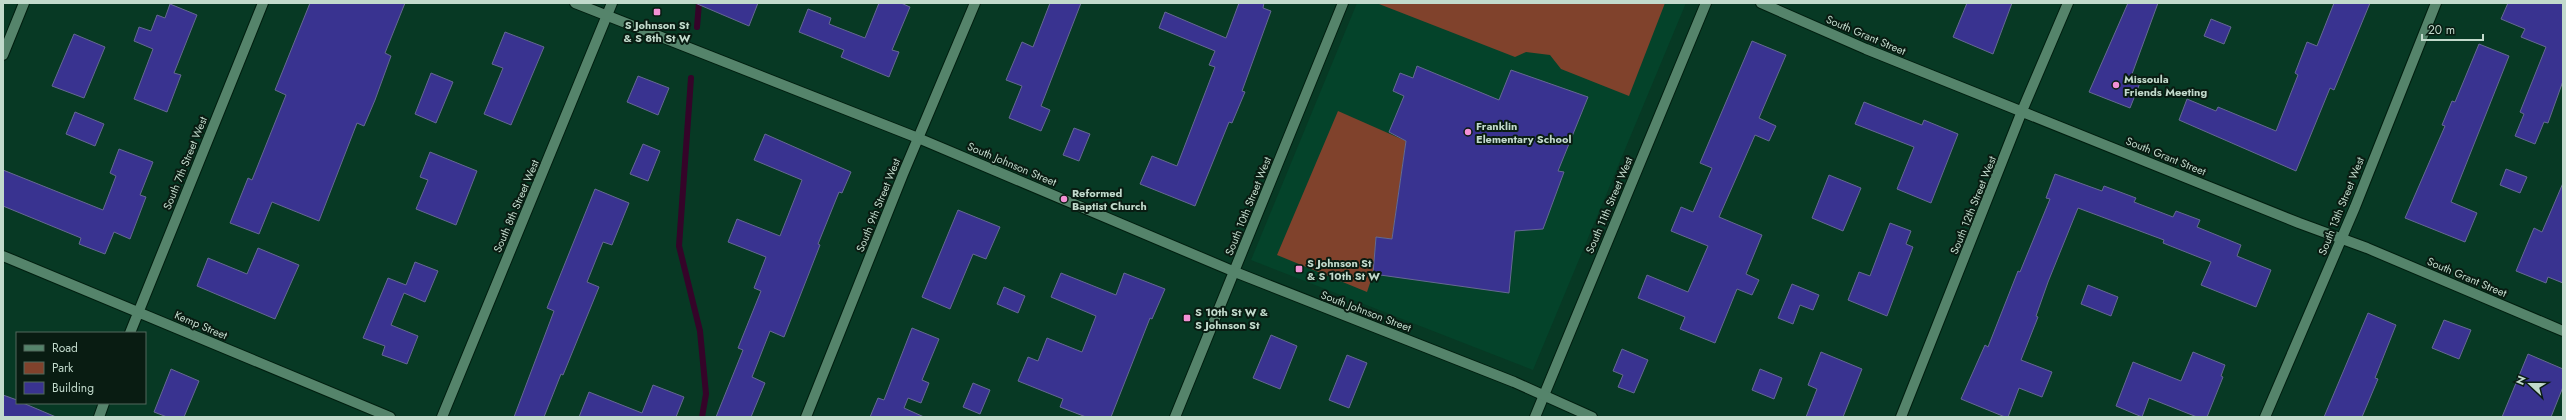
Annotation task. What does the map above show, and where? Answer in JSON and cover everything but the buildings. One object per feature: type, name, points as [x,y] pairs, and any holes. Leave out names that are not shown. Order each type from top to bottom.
[{"type":"street","points":[[3,55],[24,3]]},
{"type":"street","name":"South 7th Street West","points":[[130,332],[263,3]]},
{"type":"street","name":"South Johnson Street","points":[[575,3],[918,138],[1235,272],[1544,395],[1592,417]]},
{"type":"street","name":"South 8th Street West","points":[[442,417],[612,3]]},
{"type":"street","name":"South 9th Street West","points":[[806,417],[918,138],[975,3]]},
{"type":"street","name":"South 10th Street West","points":[[1174,417],[1235,272],[1343,3]]},
{"type":"street","name":"South 11th Street West","points":[[1535,417],[1706,3]]},
{"type":"street","name":"South Grant Street","points":[[1761,3],[1866,49],[2299,223],[2341,237],[2563,330]]},
{"type":"street","name":"South 12th Street West","points":[[1901,417],[2022,111],[2068,3]]},
{"type":"street","name":"South 13th Street West","points":[[2265,417],[2341,237],[2436,3]]},
{"type":"street","name":"Kemp Street","points":[[3,256],[390,417]]},
{"type":"street","points":[[99,417],[104,404]]},
{"type":"shaded area","name":"Franklin Elementary School","points":[[1357,3],[1686,3],[1533,370],[1251,260]]},
{"type":"green space","points":[[1665,3],[1629,96],[1561,69],[1550,55],[1526,52],[1515,57],[1379,4]]},
{"type":"green space","points":[[1338,111],[1406,141],[1392,239],[1376,237],[1373,274],[1367,292],[1277,255]]},
{"type":"waterway","points":[[697,27],[699,3]]},
{"type":"waterway","points":[[691,78],[679,246],[700,331],[706,394],[702,417]]},
{"type":"place","name":"S Johnson St & S 8th St W","points":[[657,12]]},
{"type":"place","name":"Missoula Friends Meeting","points":[[2116,85]]},
{"type":"place","name":"Franklin Elementary School","points":[[1468,132]]},
{"type":"place","name":"Reformed Baptist Church","points":[[1064,199]]},
{"type":"place","name":"S Johnson St & S 10th St W","points":[[1299,269]]},
{"type":"place","name":"S 10th St W & S Johnson St","points":[[1187,318]]}]
